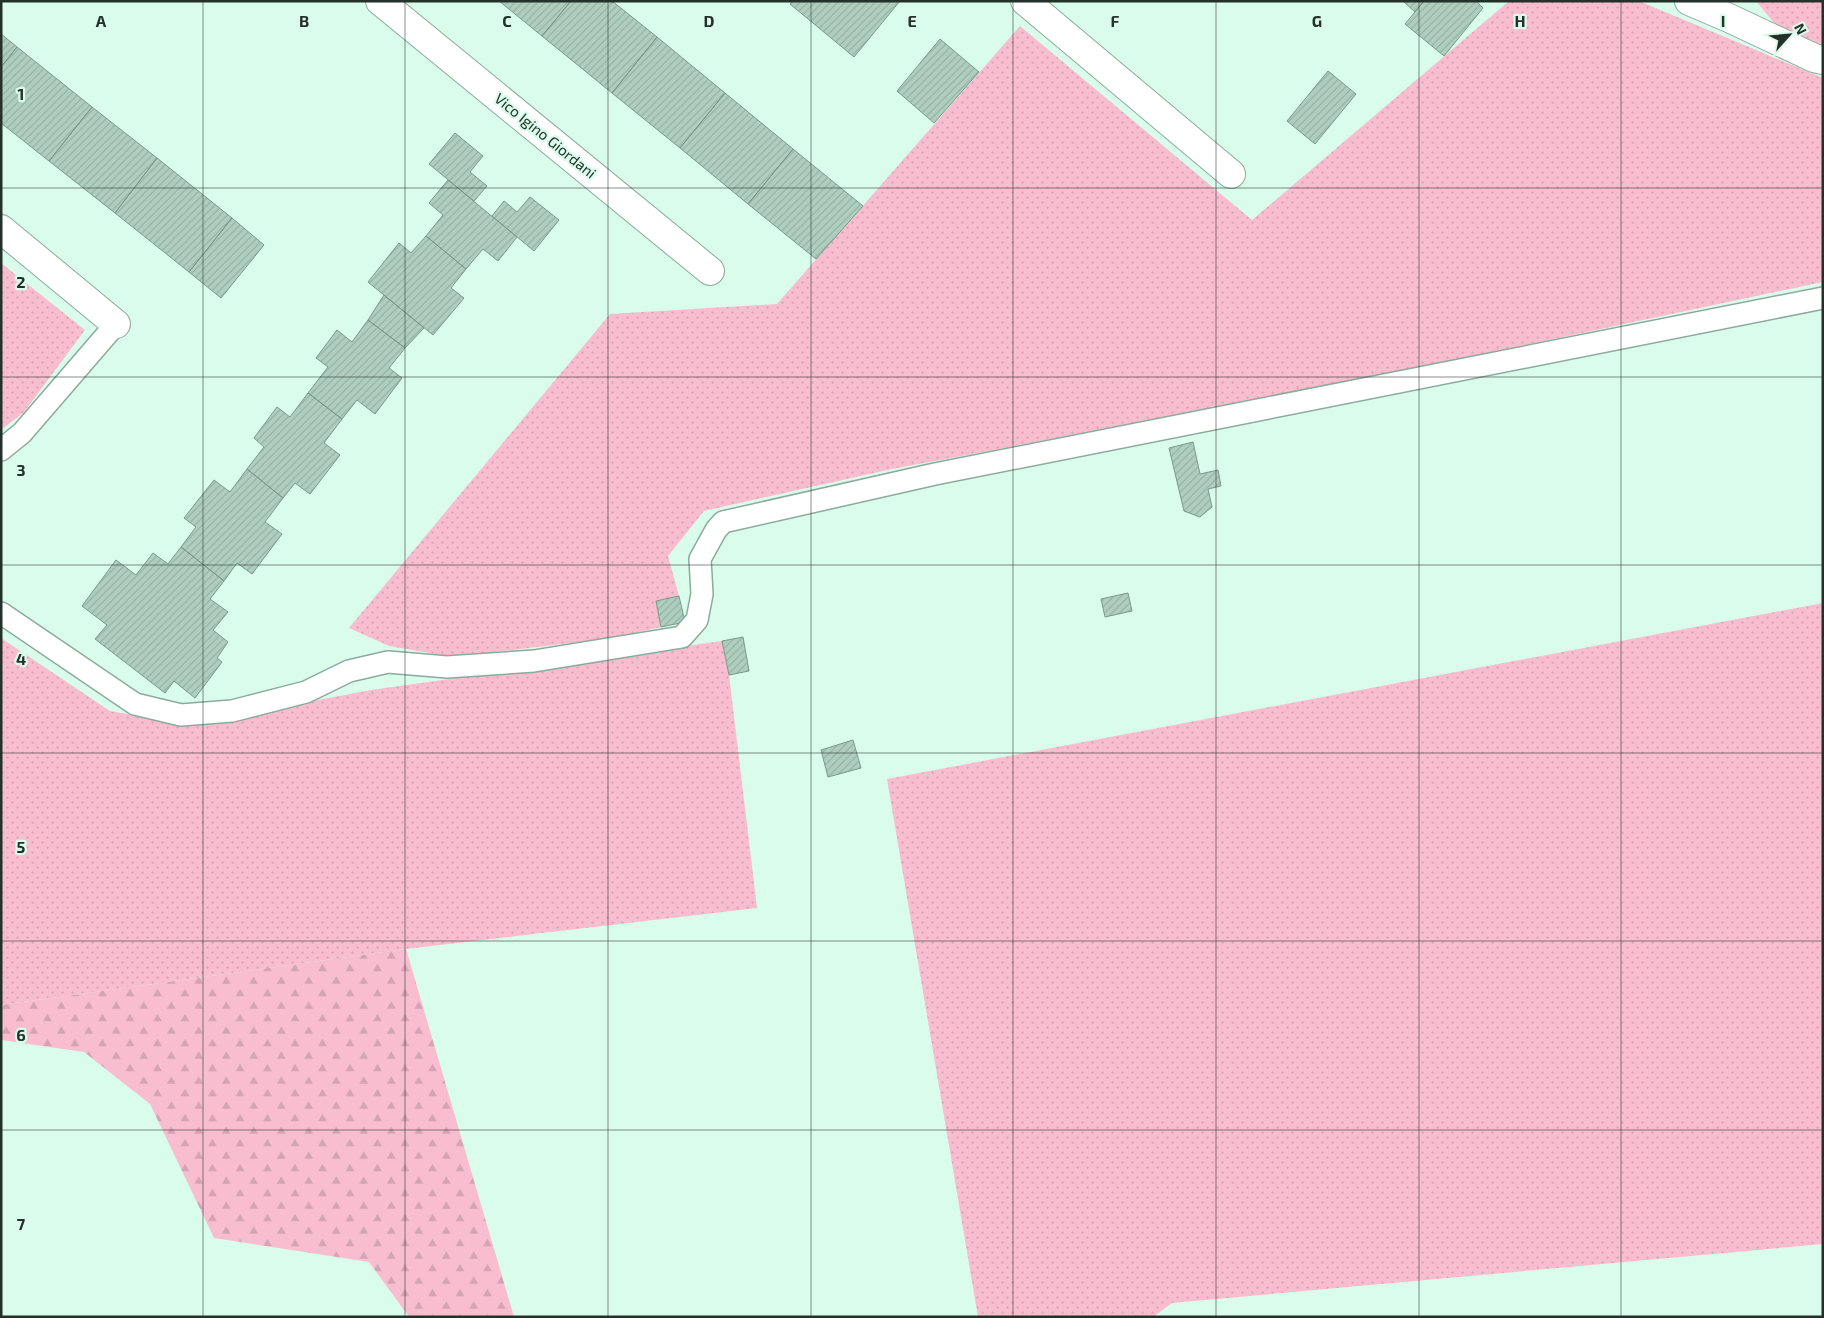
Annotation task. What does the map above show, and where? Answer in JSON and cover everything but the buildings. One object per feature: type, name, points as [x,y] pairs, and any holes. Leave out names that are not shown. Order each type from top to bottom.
[{"type":"street","name":"Vico Igino Giordani","points":[[380,1],[710,271]]},
{"type":"street","points":[[1025,1],[1231,174]]},
{"type":"street","points":[[1689,1],[1730,18],[1814,58],[1823,60]]},
{"type":"street","points":[[1,229],[116,324]]},
{"type":"lane","points":[[1,613],[136,704],[181,715],[232,710],[306,692],[349,671],[388,662],[447,667],[524,662],[655,642],[682,637],[697,620],[702,594],[700,559],[716,530],[723,522],[935,474],[1823,298]]},
{"type":"lane","points":[[1,450],[22,433],[116,324]]},
{"type":"green space","points":[[1509,1],[1639,1],[1823,78],[1823,282],[1299,393],[892,469],[704,511],[668,556],[679,596],[656,601],[661,627],[612,638],[453,657],[389,646],[349,628],[610,314],[777,304],[1020,26],[1252,220]]},
{"type":"green space","points":[[1756,1],[1823,1],[1823,44],[1811,43],[1774,23]]},
{"type":"green space","points":[[1,263],[85,330],[24,412],[1,430]]},
{"type":"green space","points":[[1823,603],[1823,1244],[1172,1303],[1153,1317],[978,1317],[887,779]]},
{"type":"green space","points":[[1,638],[110,711],[195,726],[275,708],[371,690],[722,641],[729,675],[757,908],[406,949],[1,1005]]},
{"type":"green space","points":[[406,949],[514,1317],[409,1317],[369,1262],[214,1238],[150,1104],[84,1052],[1,1040],[1,1005]]}]
